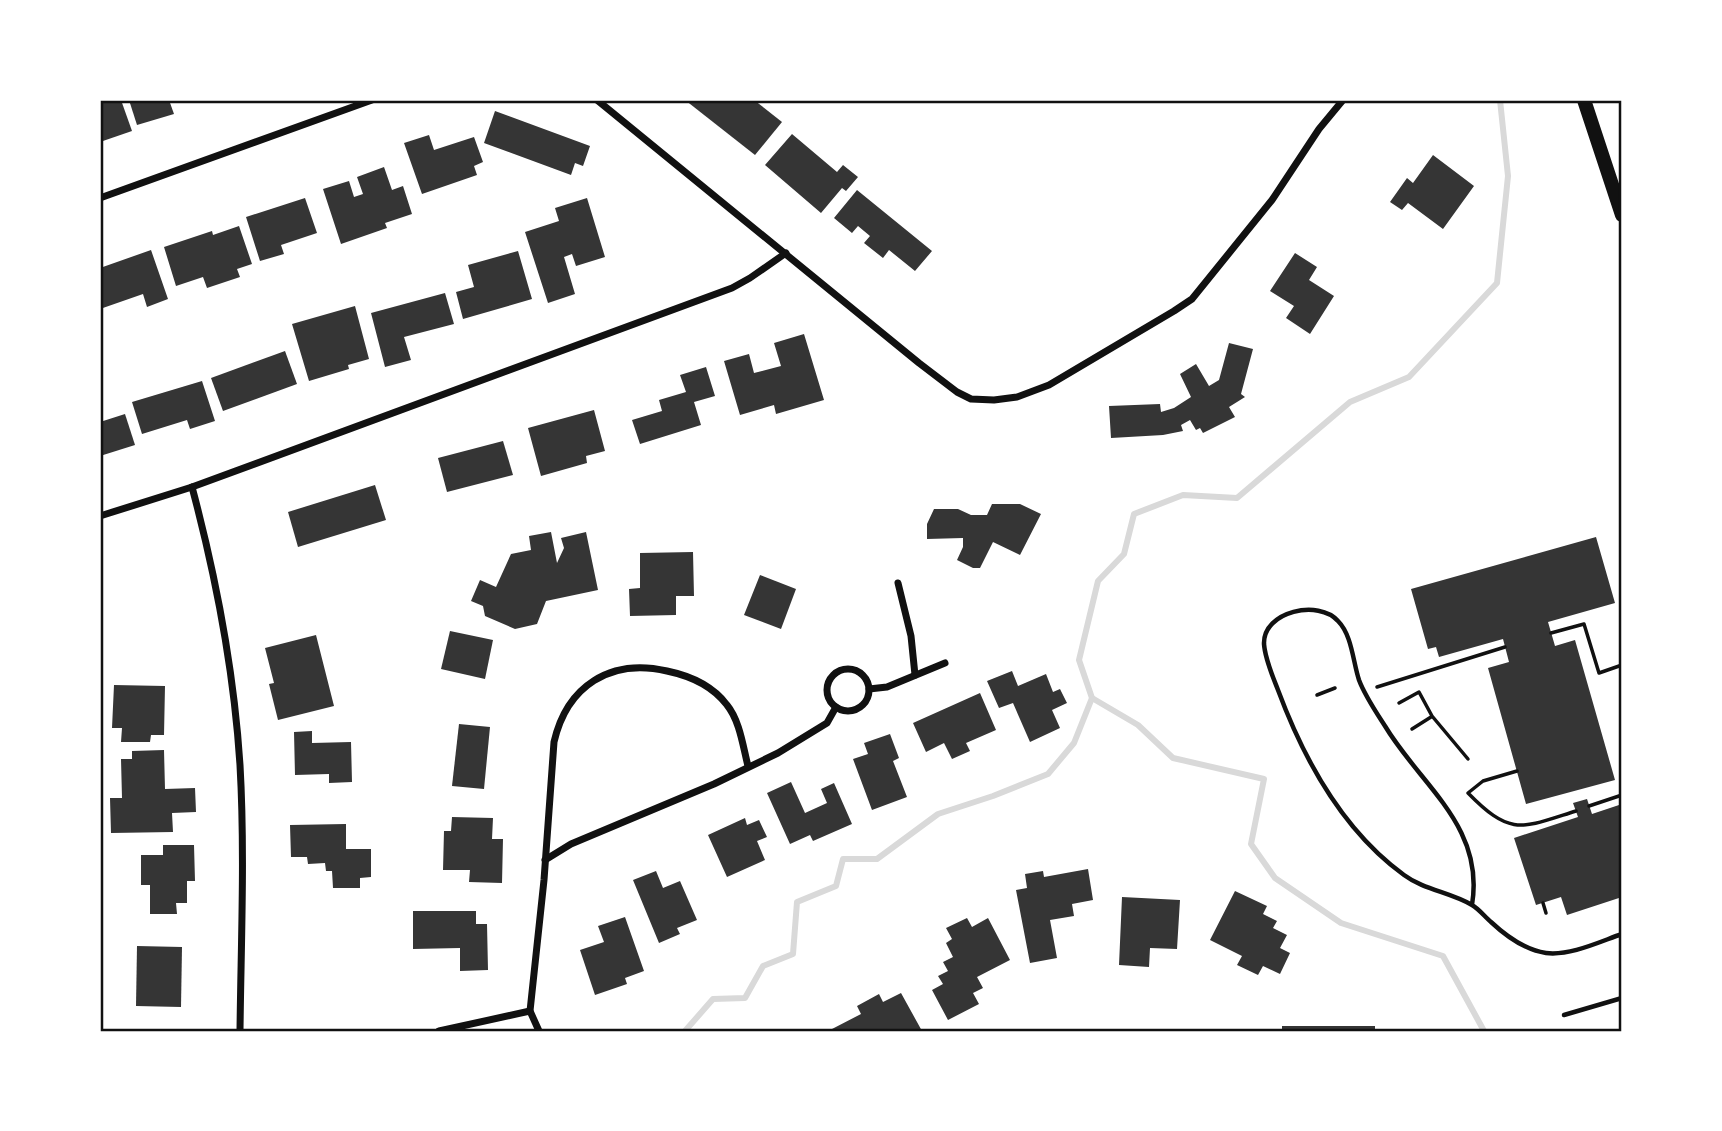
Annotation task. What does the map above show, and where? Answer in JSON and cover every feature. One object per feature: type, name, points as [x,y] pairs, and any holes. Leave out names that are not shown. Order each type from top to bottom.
[{"type":"main road","points":[[1584,100],[1622,215]]},
{"type":"street","points":[[100,198],[372,100]]},
{"type":"street","points":[[597,100],[957,392],[971,399],[994,400],[1017,397],[1049,385],[1192,299],[1272,200],[1319,129],[1343,100]]},
{"type":"street","points":[[100,516],[192,486],[732,288],[786,253]]},
{"type":"street","points":[[192,486],[211,559],[222,618],[240,762],[240,1031]]},
{"type":"street","points":[[898,583],[913,643],[915,675]]},
{"type":"street","points":[[869,689],[887,687],[946,663]]},
{"type":"street","points":[[539,1031],[530,1011],[554,742],[558,722],[578,692],[602,675],[620,669],[657,668],[700,681],[718,694],[729,707],[736,721],[748,766]]},
{"type":"street","points":[[852,669],[859,672],[864,676],[869,689],[866,702],[855,710],[836,707],[831,703],[828,682],[838,672],[852,669]]},
{"type":"street","points":[[545,860],[571,844],[714,784],[778,752],[827,723],[836,707]]},
{"type":"street","points":[[439,1031],[530,1011]]},
{"type":"lane","points":[[1472,905],[1476,884],[1462,833],[1443,801],[1396,745],[1364,690],[1339,621],[1329,614],[1313,609],[1292,612],[1276,621],[1264,644],[1294,734],[1316,776],[1346,818],[1383,858],[1406,877],[1433,891],[1472,905],[1518,943],[1543,952],[1577,949],[1622,934]]},
{"type":"lane","points":[[1564,1015],[1622,998]]},
{"type":"path","points":[[1551,633],[1584,624],[1599,673],[1622,665]]},
{"type":"path","points":[[1364,690],[1505,647]]},
{"type":"path","points":[[1317,695],[1335,688]]},
{"type":"path","points":[[1399,703],[1419,692],[1432,716],[1468,759]]},
{"type":"path","points":[[1412,729],[1432,716]]},
{"type":"path","points":[[1517,771],[1483,781],[1468,793],[1494,817],[1518,827],[1534,825],[1576,811]]},
{"type":"path","points":[[1589,806],[1622,795]]},
{"type":"path","points":[[1543,903],[1546,913]]},
{"type":"building","points":[[100,100],[121,100],[132,131],[100,142]]},
{"type":"building","points":[[129,100],[169,100],[174,114],[137,125]]},
{"type":"building","points":[[685,100],[754,100],[782,122],[755,155]]},
{"type":"building","points":[[495,111],[590,146],[583,166],[575,163],[571,175],[484,143]]},
{"type":"building","points":[[792,134],[837,172],[843,165],[858,177],[846,191],[842,188],[821,213],[765,165]]},
{"type":"building","points":[[429,135],[434,150],[474,137],[483,162],[474,166],[477,175],[422,194],[404,143]]},
{"type":"building","points":[[1433,155],[1474,186],[1443,229],[1408,203],[1402,210],[1390,202],[1407,178],[1413,183]]},
{"type":"building","points":[[384,167],[392,190],[403,186],[412,214],[385,223],[387,228],[341,244],[323,189],[349,181],[354,197],[363,194],[357,177]]},
{"type":"building","points":[[857,190],[932,251],[915,271],[889,250],[883,258],[864,243],[870,236],[858,226],[852,233],[834,218]]},
{"type":"building","points":[[305,198],[317,233],[281,245],[284,254],[260,261],[246,217]]},
{"type":"building","points":[[587,198],[605,257],[576,266],[572,254],[564,257],[575,294],[548,303],[525,232],[559,221],[555,208]]},
{"type":"building","points":[[239,226],[252,264],[237,269],[240,277],[207,288],[203,277],[176,286],[164,247],[212,231],[213,235]]},
{"type":"building","points":[[151,250],[168,299],[147,307],[143,294],[100,309],[100,268]]},
{"type":"building","points":[[518,251],[532,299],[463,319],[456,292],[474,287],[468,265]]},
{"type":"building","points":[[1295,253],[1317,267],[1309,280],[1334,296],[1310,334],[1286,318],[1294,306],[1270,291]]},
{"type":"building","points":[[445,293],[454,324],[404,337],[411,360],[385,367],[371,313]]},
{"type":"building","points":[[355,306],[369,359],[348,365],[349,369],[309,381],[292,324]]},
{"type":"building","points":[[804,334],[824,400],[776,414],[774,405],[740,415],[724,361],[749,354],[754,373],[781,366],[774,343]]},
{"type":"building","points":[[1229,343],[1253,349],[1241,394],[1245,397],[1229,407],[1235,417],[1203,433],[1200,428],[1196,430],[1190,420],[1181,425],[1183,431],[1111,438],[1109,406],[1160,404],[1161,412],[1174,408],[1191,397],[1180,374],[1196,364],[1209,386],[1219,380]]},
{"type":"building","points":[[285,351],[297,384],[223,411],[211,378]]},
{"type":"building","points":[[706,367],[715,396],[694,402],[701,425],[640,444],[632,420],[662,411],[659,400],[686,392],[680,375]]},
{"type":"building","points":[[202,381],[215,421],[190,429],[187,420],[142,434],[132,402]]},
{"type":"building","points":[[594,410],[605,451],[586,456],[587,463],[541,476],[528,428]]},
{"type":"building","points":[[125,414],[135,445],[100,456],[100,422]]},
{"type":"building","points":[[503,441],[513,475],[447,492],[438,458]]},
{"type":"building","points":[[375,485],[386,520],[298,547],[288,512]]},
{"type":"building","points":[[992,504],[1020,504],[1041,514],[1020,555],[993,542],[980,568],[973,568],[957,560],[963,547],[963,538],[927,539],[927,524],[934,509],[958,509],[971,515],[987,515]]},
{"type":"building","points":[[551,532],[557,563],[564,548],[561,538],[586,532],[598,590],[546,601],[537,624],[515,629],[485,616],[483,606],[471,601],[480,580],[496,587],[511,554],[531,550],[529,536]]},
{"type":"building","points":[[1596,537],[1615,603],[1548,622],[1555,646],[1575,640],[1615,780],[1526,804],[1488,668],[1509,662],[1503,639],[1439,657],[1436,647],[1428,649],[1411,589]]},
{"type":"building","points":[[693,552],[694,596],[676,596],[676,615],[630,616],[629,589],[640,588],[640,553]]},
{"type":"building","points":[[760,575],[796,589],[781,629],[744,615]]},
{"type":"building","points":[[450,631],[493,640],[485,679],[441,669]]},
{"type":"building","points":[[316,635],[334,706],[278,720],[269,684],[274,683],[265,648]]},
{"type":"building","points":[[1012,671],[1018,686],[1046,674],[1053,692],[1060,689],[1067,703],[1052,710],[1060,728],[1030,742],[1013,703],[999,708],[987,681]]},
{"type":"building","points":[[114,685],[165,686],[164,735],[151,735],[150,742],[121,742],[122,728],[112,728]]},
{"type":"building","points":[[980,693],[996,730],[966,743],[970,751],[952,759],[944,743],[926,752],[913,723]]},
{"type":"building","points":[[459,724],[490,727],[484,789],[452,786]]},
{"type":"building","points":[[312,731],[312,743],[351,742],[352,782],[329,783],[329,774],[295,775],[294,732]]},
{"type":"building","points":[[890,734],[899,758],[893,761],[907,797],[872,810],[853,759],[868,754],[864,743]]},
{"type":"building","points":[[164,750],[165,789],[195,788],[196,812],[172,813],[173,832],[111,833],[110,798],[122,798],[121,759],[132,759],[132,751]]},
{"type":"building","points":[[791,782],[805,813],[827,803],[821,789],[834,783],[852,824],[813,841],[810,835],[790,844],[767,793]]},
{"type":"building","points":[[1587,799],[1592,814],[1622,804],[1622,897],[1567,915],[1561,897],[1536,905],[1514,838],[1578,817],[1573,803]]},
{"type":"building","points":[[452,817],[493,818],[492,839],[503,839],[502,883],[469,882],[470,870],[443,870],[444,831],[451,831]]},
{"type":"building","points":[[745,818],[747,825],[759,820],[767,837],[757,841],[765,860],[727,877],[708,835]]},
{"type":"building","points":[[346,824],[346,849],[371,849],[371,877],[360,878],[360,888],[333,888],[332,871],[326,871],[325,863],[308,864],[307,857],[291,857],[290,825]]},
{"type":"building","points":[[163,845],[194,845],[195,881],[187,881],[187,903],[176,903],[177,914],[150,914],[150,885],[141,885],[141,855],[163,855]]},
{"type":"building","points":[[1088,869],[1093,900],[1072,904],[1074,916],[1050,920],[1057,958],[1030,963],[1016,890],[1027,888],[1025,874],[1043,871],[1044,877]]},
{"type":"building","points":[[656,871],[663,888],[680,881],[697,920],[677,928],[680,934],[659,943],[633,880]]},
{"type":"building","points":[[1235,891],[1267,906],[1263,914],[1277,921],[1273,928],[1287,935],[1280,948],[1290,953],[1280,974],[1263,966],[1258,975],[1237,965],[1242,956],[1210,940]]},
{"type":"building","points":[[1122,897],[1180,900],[1177,949],[1150,948],[1149,967],[1119,965]]},
{"type":"building","points":[[413,911],[476,911],[476,924],[487,924],[488,970],[460,971],[460,948],[413,949]]},
{"type":"building","points":[[625,917],[644,971],[625,978],[627,984],[595,995],[580,950],[604,942],[598,926]]},
{"type":"building","points":[[967,918],[972,927],[988,918],[1010,960],[977,977],[983,988],[973,993],[979,1004],[948,1020],[932,990],[943,984],[938,976],[948,971],[943,962],[953,957],[946,943],[952,939],[946,928]]},
{"type":"building","points":[[137,946],[182,947],[181,1007],[136,1006]]},
{"type":"building","points":[[901,993],[922,1031],[833,1031],[832,1029],[861,1014],[857,1006],[879,994],[883,1002]]},
{"type":"building","points":[[1282,1026],[1375,1026],[1375,1031],[1282,1031]]},
{"type":"waterway","points":[[1484,1031],[1443,956],[1341,923],[1275,878],[1251,844],[1264,779],[1173,758],[1138,725],[1092,698],[1079,660],[1098,581],[1124,554],[1134,514],[1183,495],[1237,498],[1350,402],[1409,377],[1497,283],[1508,176],[1500,100]]},
{"type":"waterway","points":[[685,1031],[713,999],[745,998],[763,966],[793,954],[797,902],[836,886],[843,859],[877,859],[938,814],[1048,774],[1074,743],[1092,698]]}]
